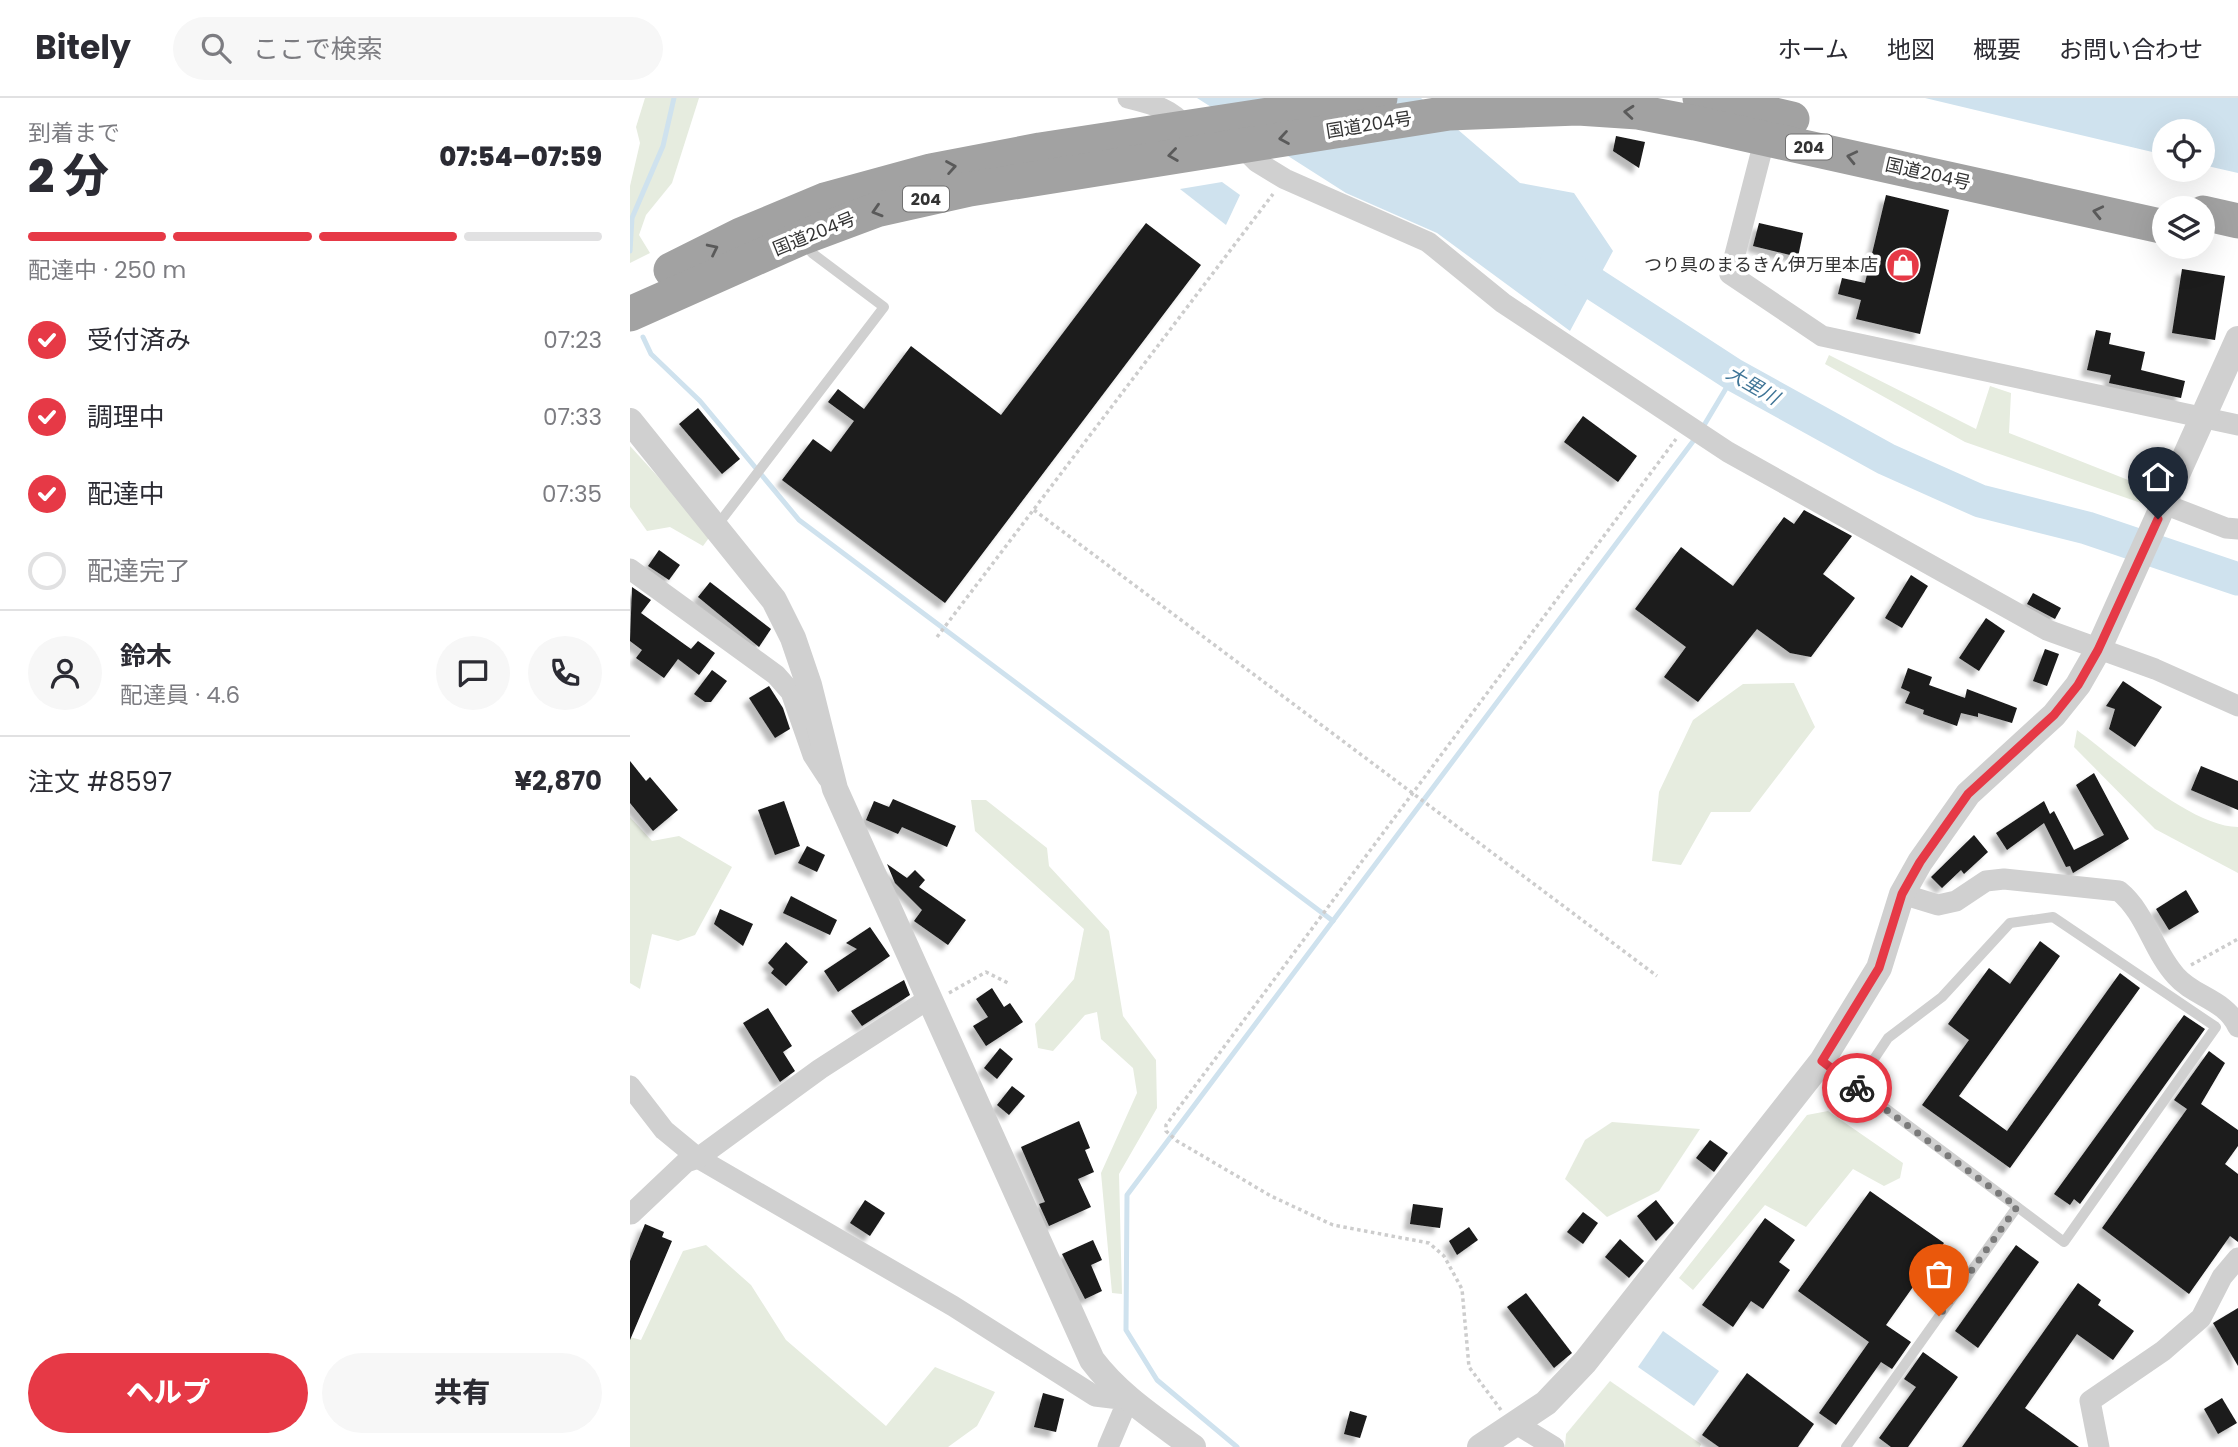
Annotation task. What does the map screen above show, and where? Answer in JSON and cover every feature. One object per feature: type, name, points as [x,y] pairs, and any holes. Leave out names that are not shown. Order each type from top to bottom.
[{"type":"highway","name":"国道204号","points":[[630,314],[801,239],[876,210],[1231,134],[1380,98]]},
{"type":"highway","name":"国道204号","points":[[1700,98],[1768,126],[2152,224]]},
{"type":"highway","name":"国道204号","points":[[630,290],[741,235],[825,200],[931,171],[1187,128],[1231,134],[1449,113],[1578,108],[1638,112],[1768,126],[2152,202]]},
{"type":"highway","points":[[2215,216],[2238,221]]},
{"type":"highway","points":[[2215,239],[2238,244]]},
{"type":"street","points":[[1128,98],[1157,105],[1176,116],[1187,128]]},
{"type":"street","points":[[1768,126],[1730,274],[1822,335],[2238,425]]},
{"type":"street","points":[[1231,134],[1257,162],[1285,178],[1428,242],[1503,303],[1686,427],[2047,630],[2179,679],[2238,706]]},
{"type":"street","points":[[1480,1447],[1518,1425],[1546,1403],[1585,1362],[1822,1061],[1879,968],[1902,894],[1920,862],[1968,794],[2054,715],[2078,685],[2098,650],[2238,339]]},
{"type":"street","points":[[630,421],[774,600],[793,638],[809,685],[835,789]]},
{"type":"street","points":[[2161,511],[2238,529]]},
{"type":"street","points":[[630,569],[776,675],[791,692],[813,755],[835,789],[1092,1360],[1107,1381],[1128,1400],[1193,1447]]},
{"type":"street","points":[[1902,894],[1938,905],[1956,901],[1986,881],[2004,879],[2119,891],[2130,900],[2174,975],[2217,1002],[2234,1017],[2238,1027]]},
{"type":"street","points":[[630,1214],[686,1162],[698,1158],[820,1069],[930,998]]},
{"type":"street","points":[[630,1086],[664,1130],[698,1158],[953,1306],[1095,1396],[1128,1400]]},
{"type":"street","points":[[2099,1447],[2090,1401],[2163,1351],[2201,1318],[2222,1277],[2238,1258]]},
{"type":"street","points":[[1108,1447],[1128,1400]]},
{"type":"street","points":[[1518,1425],[1554,1447]]},
{"type":"lane","points":[[716,527],[884,307],[812,253],[801,239]]},
{"type":"lane","points":[[1822,1061],[2064,1242],[2216,1027],[2053,917],[2010,923],[1942,997],[1888,1038],[1856,1086]]},
{"type":"lane","points":[[1846,1447],[2017,1207]]},
{"type":"path","points":[[937,637],[1285,178]]},
{"type":"path","points":[[1518,1425],[1499,1408],[1469,1367],[1462,1289],[1444,1256],[1429,1243],[1333,1225],[1271,1196],[1177,1141],[1166,1131],[1172,1112],[1415,795],[1686,427]]},
{"type":"path","points":[[1034,510],[1657,976]]},
{"type":"path","points":[[2174,975],[2238,939]]},
{"type":"path","points":[[930,998],[941,997],[986,972],[1008,983]]},
{"type":"shaded area","points":[[645,98],[699,98],[672,183],[646,215],[639,235],[650,253],[630,263],[630,186],[640,143],[636,127]]},
{"type":"shaded area","points":[[1829,355],[1976,429],[1990,386],[2011,393],[2009,433],[2151,489],[2141,503],[1965,442],[1825,364]]},
{"type":"shaded area","points":[[630,446],[711,535],[703,546],[670,527],[647,531],[630,507]]},
{"type":"shaded area","points":[[1794,683],[1815,727],[1750,812],[1711,812],[1681,865],[1652,861],[1659,792],[1693,720],[1743,684]]},
{"type":"shaded area","points":[[2077,730],[2176,804],[2219,824],[2238,827],[2238,873],[2155,829],[2074,747]]},
{"type":"shaded area","points":[[971,800],[986,800],[1047,848],[1049,866],[1109,931],[1123,1016],[1156,1060],[1157,1108],[1119,1174],[1122,1294],[1112,1293],[1101,1173],[1137,1093],[1133,1068],[1101,1039],[1097,1012],[1085,1015],[1053,1051],[1038,1048],[1035,1024],[1074,979],[1084,929],[975,831]]},
{"type":"shaded area","points":[[630,817],[652,841],[679,836],[732,867],[695,935],[678,941],[652,934],[640,989],[630,983]]},
{"type":"shaded area","points":[[1828,1111],[1903,1163],[1900,1178],[1884,1186],[1853,1169],[1806,1227],[1765,1205],[1693,1290],[1679,1278],[1807,1115]]},
{"type":"shaded area","points":[[1612,1122],[1700,1129],[1659,1191],[1607,1217],[1565,1179],[1585,1140]]},
{"type":"shaded area","points":[[706,1245],[751,1285],[786,1340],[886,1426],[935,1367],[995,1392],[977,1426],[948,1447],[630,1447],[630,1337],[641,1340],[683,1251]]},
{"type":"shaded area","points":[[1610,1381],[1701,1444],[1700,1447],[1565,1447],[1566,1434]]},
{"type":"water","points":[[1197,98],[1421,98],[1520,183],[1574,193],[1613,251],[1570,331],[1437,233],[1346,193]]},
{"type":"water","points":[[1925,98],[2238,98],[2238,173],[2215,168],[2215,119],[2152,119],[2152,152]]},
{"type":"water","points":[[1222,182],[1240,195],[1226,225],[1180,189]]},
{"type":"water","points":[[1663,1331],[1719,1371],[1694,1406],[1638,1367]]},
{"type":"building","points":[[1616,136],[1645,142],[1639,168],[1613,151]]},
{"type":"building","name":"つり具のまるきん伊万里本店","points":[[1886,195],[1949,210],[1920,334],[1856,319],[1861,300],[1838,294],[1842,278],[1865,283]]},
{"type":"building","points":[[1146,223],[1201,265],[945,603],[782,480],[813,439],[831,452],[854,421],[828,402],[838,389],[864,409],[911,346],[1001,415]]},
{"type":"building","points":[[1759,223],[1803,233],[1798,257],[1753,246]]},
{"type":"building","points":[[2182,269],[2225,276],[2215,340],[2172,333]]},
{"type":"building","points":[[2096,330],[2111,333],[2109,344],[2145,352],[2141,370],[2185,381],[2181,398],[2109,383],[2111,375],[2087,370]]},
{"type":"building","points":[[698,408],[740,459],[722,474],[679,424]]},
{"type":"building","points":[[1583,416],[1637,456],[1618,482],[1564,442]]},
{"type":"building","points":[[1804,510],[1852,536],[1823,574],[1855,598],[1811,657],[1790,653],[1757,629],[1698,702],[1664,677],[1686,647],[1635,609],[1681,547],[1733,586],[1784,517],[1794,524]]},
{"type":"building","points":[[659,550],[680,565],[669,580],[648,566]]},
{"type":"building","points":[[1911,575],[1928,586],[1902,628],[1885,618]]},
{"type":"building","points":[[710,582],[771,629],[759,647],[698,597]]},
{"type":"building","points":[[632,587],[651,600],[641,613],[691,649],[698,641],[715,653],[699,675],[678,659],[664,678],[636,658],[642,650],[630,641]]},
{"type":"building","points":[[2033,593],[2061,608],[2055,619],[2027,604]]},
{"type":"building","points":[[1986,618],[2005,631],[1979,671],[1959,658]]},
{"type":"building","points":[[2045,649],[2059,654],[2047,686],[2033,681]]},
{"type":"building","points":[[1908,668],[1932,677],[1929,685],[1965,698],[1967,689],[2017,708],[2012,723],[1978,713],[1978,717],[1961,713],[1957,726],[1923,714],[1924,710],[1905,703],[1910,692],[1901,688]]},
{"type":"building","points":[[712,670],[727,681],[711,702],[705,702],[694,694]]},
{"type":"building","points":[[2123,681],[2162,707],[2135,747],[2109,729],[2115,709],[2106,706]]},
{"type":"building","points":[[769,686],[783,708],[790,729],[775,738],[749,698]]},
{"type":"building","points":[[630,761],[646,781],[650,777],[678,810],[653,831],[630,803]]},
{"type":"building","points":[[2201,766],[2238,781],[2238,810],[2191,790]]},
{"type":"building","points":[[2094,773],[2129,839],[2073,873],[2070,866],[2066,867],[2044,823],[2007,850],[1996,833],[2044,801],[2050,814],[2054,811],[2074,850],[2104,835],[2076,785]]},
{"type":"building","points":[[893,799],[956,826],[947,847],[902,827],[898,834],[866,820],[874,801],[889,807]]},
{"type":"building","points":[[784,801],[800,846],[775,855],[758,810]]},
{"type":"building","points":[[1974,835],[1988,852],[1964,874],[1961,870],[1942,888],[1931,877]]},
{"type":"building","points":[[807,846],[825,855],[817,872],[798,863]]},
{"type":"building","points":[[887,864],[907,878],[915,870],[925,880],[919,887],[966,920],[948,945],[914,921],[922,910],[895,883]]},
{"type":"building","points":[[2186,890],[2199,912],[2169,930],[2156,909]]},
{"type":"building","points":[[791,896],[837,920],[830,935],[783,913]]},
{"type":"building","points":[[720,909],[753,924],[743,946],[714,924]]},
{"type":"building","points":[[870,927],[890,956],[838,992],[824,971],[857,949],[846,943]]},
{"type":"building","points":[[2040,941],[2060,956],[1959,1096],[2007,1131],[2120,973],[2140,988],[2010,1168],[1922,1105],[1969,1040],[1948,1024],[1989,968],[2010,984]]},
{"type":"building","points":[[786,942],[808,962],[786,986],[771,973],[774,969],[768,963]]},
{"type":"building","points":[[904,980],[910,995],[862,1026],[851,1011]]},
{"type":"building","points":[[992,988],[1004,1007],[1010,1003],[1023,1022],[986,1046],[973,1026],[988,1017],[976,999]]},
{"type":"building","points":[[768,1008],[792,1046],[783,1052],[795,1071],[780,1082],[743,1023]]},
{"type":"building","points":[[2184,1015],[2205,1029],[2080,1204],[2074,1199],[2070,1205],[2054,1194]]},
{"type":"building","points":[[1000,1048],[1013,1059],[997,1079],[984,1068]]},
{"type":"building","points":[[2209,1051],[2225,1063],[2201,1104],[2238,1130],[2238,1146],[2225,1164],[2238,1174],[2238,1242],[2230,1236],[2189,1294],[2102,1228],[2187,1109],[2174,1100]]},
{"type":"building","points":[[1012,1086],[1025,1096],[1009,1115],[997,1105]]},
{"type":"building","points":[[1079,1121],[1090,1148],[1085,1150],[1094,1172],[1078,1179],[1091,1207],[1049,1226],[1039,1204],[1045,1202],[1021,1147]]},
{"type":"building","points":[[1710,1140],[1728,1153],[1714,1172],[1696,1158]]},
{"type":"building","points":[[1870,1191],[1944,1243],[1886,1325],[1911,1342],[1892,1369],[1881,1362],[1836,1425],[1819,1413],[1869,1342],[1798,1291]]},
{"type":"building","points":[[865,1200],[885,1213],[870,1236],[850,1223]]},
{"type":"building","points":[[1656,1200],[1674,1223],[1656,1241],[1637,1216]]},
{"type":"building","points":[[1413,1204],[1443,1208],[1440,1228],[1410,1224]]},
{"type":"building","points":[[1583,1212],[1598,1223],[1583,1244],[1567,1232]]},
{"type":"building","points":[[1765,1218],[1795,1240],[1779,1262],[1790,1270],[1763,1309],[1751,1301],[1733,1327],[1702,1305]]},
{"type":"building","points":[[645,1224],[664,1232],[662,1237],[672,1241],[630,1340],[630,1261]]},
{"type":"building","points":[[1469,1227],[1478,1240],[1457,1255],[1449,1241]]},
{"type":"building","points":[[1620,1239],[1644,1261],[1629,1278],[1605,1257]]},
{"type":"building","points":[[1093,1240],[1102,1260],[1091,1265],[1102,1291],[1085,1299],[1062,1254]]},
{"type":"building","points":[[2016,1245],[2039,1262],[1978,1348],[1955,1331]]},
{"type":"building","points":[[2078,1283],[2101,1300],[2098,1305],[2134,1331],[2113,1360],[2077,1334],[2025,1408],[2079,1447],[1962,1447]]},
{"type":"building","points":[[1526,1293],[1572,1353],[1554,1368],[1507,1307]]},
{"type":"building","points":[[2238,1308],[2238,1366],[2213,1323]]},
{"type":"building","points":[[1923,1352],[1958,1377],[1908,1447],[1891,1447],[1879,1438],[1916,1387],[1904,1379]]},
{"type":"building","points":[[1747,1373],[1814,1424],[1798,1447],[1719,1447],[1702,1435]]},
{"type":"building","points":[[1043,1393],[1064,1399],[1056,1432],[1034,1427]]},
{"type":"building","points":[[2222,1398],[2237,1423],[2218,1434],[2204,1409]]},
{"type":"building","points":[[1350,1411],[1367,1416],[1360,1438],[1344,1434]]},
{"type":"waterway","points":[[630,251],[632,218],[663,146],[674,98]]},
{"type":"waterway","name":"大里川","points":[[1557,260],[1734,375],[1886,459],[1980,501],[2087,528],[2238,579]]},
{"type":"waterway","points":[[643,337],[651,354],[700,401],[799,520],[1333,921]]},
{"type":"waterway","points":[[1703,427],[1734,375]]},
{"type":"waterway","points":[[1237,1447],[1157,1380],[1126,1330],[1127,1195],[1694,440]]},
{"type":"way so far","points":[[1857,1088],[2017,1207],[1939,1316]]},
{"type":"place","name":"つり具のまるきん伊万里本店","points":[[1903,265]]},
{"type":"route","points":[[1857,1088],[1822,1061],[1867,992],[1879,968],[1902,894],[1920,862],[1968,794],[2054,715],[2078,685],[2098,650],[2158,519]]}]
